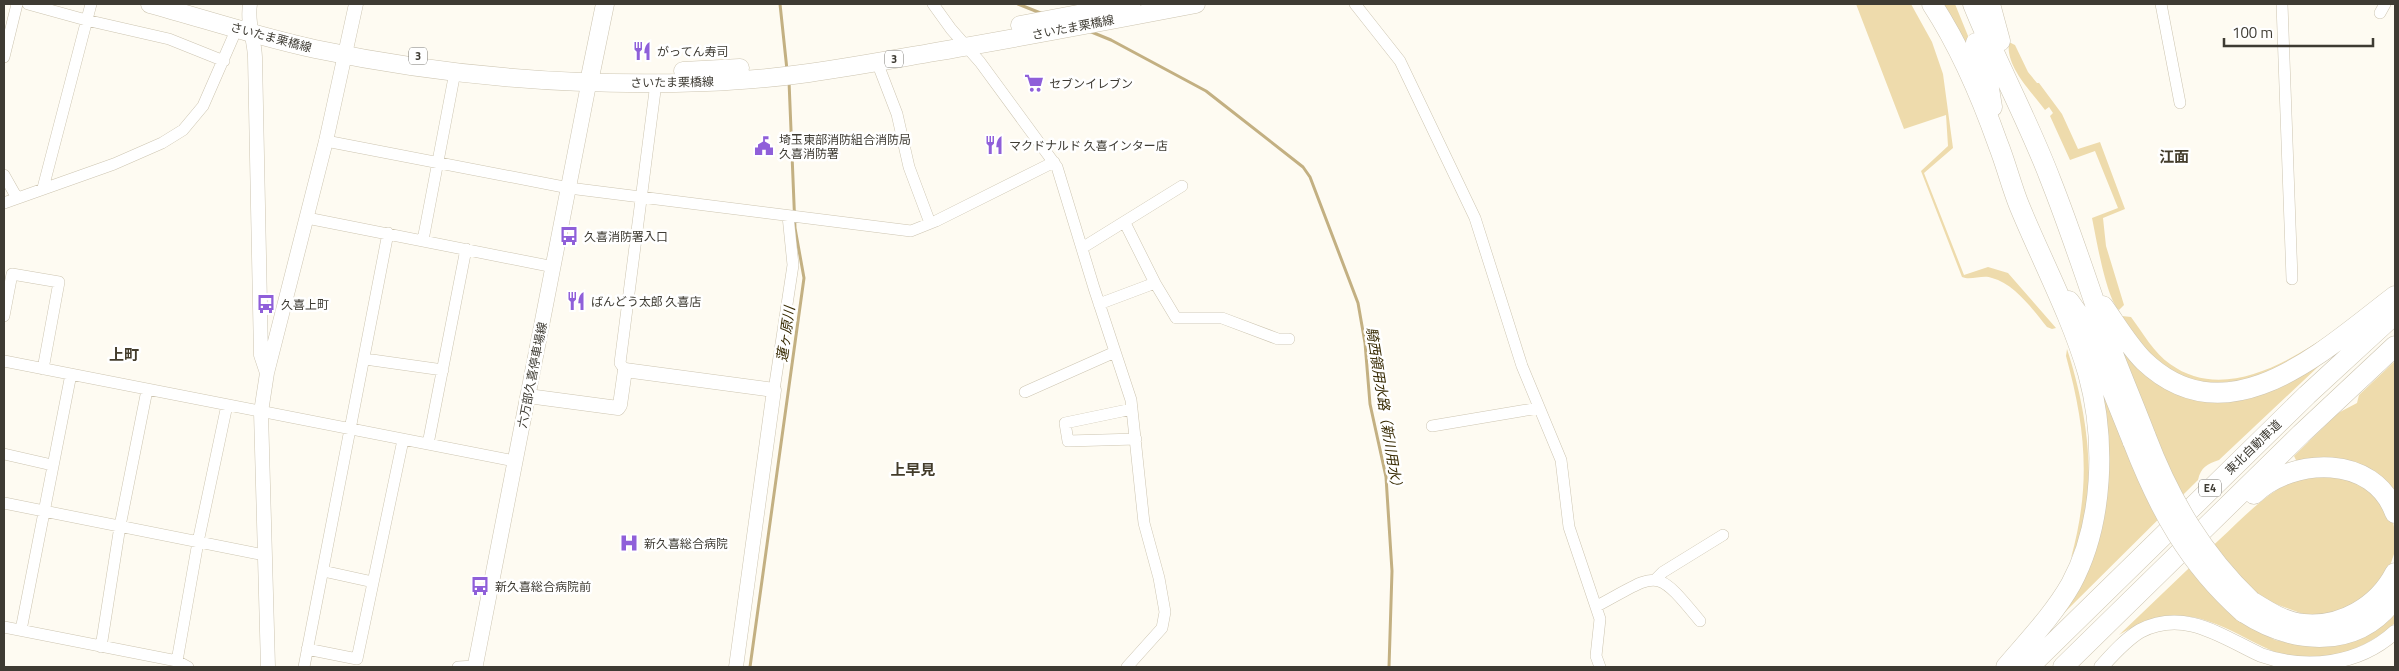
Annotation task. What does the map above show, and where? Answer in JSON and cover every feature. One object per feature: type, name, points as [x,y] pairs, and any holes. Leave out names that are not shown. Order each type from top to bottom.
[{"type":"highway","points":[[1932,4],[1946,26],[1971,77],[2016,195],[2051,275],[2079,347],[2093,398],[2098,466],[2097,505],[2088,541],[2070,584],[2048,617],[2006,667]]},
{"type":"highway","points":[[1960,4],[1986,70],[1998,144]]},
{"type":"highway","points":[[1973,4],[1992,51],[2012,89],[2051,179],[2093,292],[2161,508],[2196,564],[2216,588],[2247,606],[2303,624],[2321,624],[2355,614],[2371,604],[2383,592],[2395,573]]},
{"type":"highway","points":[[1990,4],[2012,89]]},
{"type":"highway","points":[[2051,275],[2086,325],[2139,439]]},
{"type":"highway","points":[[2093,292],[2143,360],[2157,371],[2178,384],[2198,391],[2230,394],[2265,384],[2288,373],[2330,346],[2395,296]]},
{"type":"highway","name":"東北自動車道","points":[[2028,667],[2306,395],[2395,314]]},
{"type":"highway","name":"東北自動車道","points":[[2063,667],[2294,441],[2395,346]]},
{"type":"highway","points":[[2068,667],[2096,647],[2258,490],[2280,476],[2314,467],[2332,467],[2350,471],[2364,476],[2376,486],[2387,498],[2395,513]]},
{"type":"highway","points":[[2247,606],[2271,628],[2291,635],[2329,636],[2361,627],[2384,611],[2395,598]]},
{"type":"main road","name":"さいたま栗橋線","points":[[150,4],[248,21]]},
{"type":"main road","name":"さいたま栗橋線","points":[[187,4],[345,49],[455,72],[590,77],[777,65],[854,56],[963,42],[1196,4]]},
{"type":"main road","points":[[590,77],[605,4]]},
{"type":"main road","name":"さいたま栗橋線","points":[[345,49],[656,84],[777,77],[877,62],[1132,4]]},
{"type":"main road","name":"六万部久喜停車場線","points":[[475,666],[590,77]]},
{"type":"street","points":[[4,57],[17,4]]},
{"type":"street","points":[[28,4],[86,20],[169,39],[224,61]]},
{"type":"street","points":[[43,188],[90,4]]},
{"type":"street","points":[[268,667],[261,412],[268,372],[326,141],[356,4]]},
{"type":"street","points":[[933,4],[1054,162],[1116,352],[1132,409],[1144,523],[1159,578],[1165,612],[1162,628],[1127,667]]},
{"type":"street","points":[[1355,4],[1400,61],[1475,218],[1507,323],[1561,460],[1569,527],[1597,606],[1600,628],[1596,656],[1600,667]]},
{"type":"street","points":[[2161,4],[2180,103]]},
{"type":"street","points":[[2282,4],[2292,279]]},
{"type":"street","points":[[4,204],[43,188],[114,164],[173,138],[190,125],[196,116],[224,61],[234,35],[248,21]]},
{"type":"street","points":[[248,21],[255,67],[261,355],[268,372]]},
{"type":"street","points":[[877,62],[897,114],[909,167],[930,223]]},
{"type":"street","points":[[423,240],[455,72]]},
{"type":"street","points":[[528,396],[618,408],[620,405],[625,370],[620,363],[656,84]]},
{"type":"street","points":[[326,141],[569,188],[911,230],[930,223],[1054,162]]},
{"type":"street","points":[[4,175],[17,198]]},
{"type":"street","points":[[1082,248],[1182,186]]},
{"type":"street","points":[[736,667],[792,264],[793,216]]},
{"type":"street","points":[[307,218],[554,267]]},
{"type":"street","points":[[1125,223],[1155,283],[1176,318],[1222,318],[1278,339],[1289,339]]},
{"type":"street","points":[[304,667],[388,234]]},
{"type":"street","points":[[428,444],[466,249]]},
{"type":"street","points":[[4,316],[12,274],[59,282],[43,369]]},
{"type":"street","points":[[1099,304],[1155,283]]},
{"type":"street","points":[[1025,392],[1116,352]]},
{"type":"street","points":[[364,359],[443,370]]},
{"type":"street","points":[[4,361],[515,461]]},
{"type":"street","points":[[625,370],[774,390]]},
{"type":"street","points":[[21,630],[71,374]]},
{"type":"street","points":[[101,647],[120,526],[147,390]]},
{"type":"street","points":[[177,661],[198,542],[227,405]]},
{"type":"street","points":[[1432,426],[1539,408]]},
{"type":"street","points":[[1132,409],[1065,424],[1068,441],[1136,439]]},
{"type":"street","points":[[308,649],[357,659],[403,440]]},
{"type":"street","points":[[4,454],[52,465]]},
{"type":"street","points":[[4,503],[264,555]]},
{"type":"street","points":[[1656,579],[1663,572],[1723,535]]},
{"type":"street","points":[[323,571],[374,582]]},
{"type":"street","points":[[1597,606],[1642,582],[1656,579],[1665,582],[1673,589],[1700,621]]},
{"type":"street","points":[[2101,667],[2139,632],[2164,624],[2196,625],[2226,635],[2261,655],[2302,665],[2320,666],[2353,658],[2373,649],[2395,632]]},
{"type":"street","points":[[4,627],[177,661],[188,667]]},
{"type":"street","points":[[458,667],[475,666]]},
{"type":"shaded area","points":[[1856,4],[1911,4],[1932,42],[1943,74],[1953,148],[1924,173],[1964,275],[1988,267],[2008,273],[2056,328],[2047,327],[2023,298],[2000,281],[1988,277],[1962,277],[1921,171],[1948,146],[1946,115],[1904,129]]},
{"type":"shaded area","points":[[1940,4],[1955,4],[1977,58],[1979,69]]},
{"type":"shaded area","points":[[2009,42],[2015,45],[2028,72],[2039,83],[2062,114],[2078,149],[2100,142],[2125,209],[2103,218],[2106,246],[2124,305],[2119,310],[2114,303],[2106,281],[2092,218],[2118,208],[2095,151],[2070,160],[2050,116],[2053,113],[2049,107],[2045,110],[2015,70],[2011,61]]},
{"type":"shaded area","points":[[2371,305],[2336,333],[2255,381],[2191,383],[2147,354],[2122,316],[2131,317],[2154,349],[2170,364],[2195,376],[2222,380],[2248,375],[2275,366],[2302,352]]},
{"type":"shaded area","points":[[2107,322],[2184,393],[2320,365],[2219,460],[2205,467],[2198,480],[2059,618],[2078,582]]},
{"type":"shaded area","points":[[2067,349],[2085,426],[2089,482],[2081,534],[2071,558],[2081,506],[2083,457],[2082,433],[2066,356]]},
{"type":"shaded area","points":[[2395,361],[2395,491],[2374,472],[2351,462],[2311,460],[2297,462],[2294,456],[2338,413],[2357,403],[2359,395]]},
{"type":"shaded area","points":[[2305,476],[2343,476],[2374,491],[2393,522],[2395,532],[2395,551],[2387,575],[2355,607],[2318,617],[2317,614],[2306,615],[2273,603],[2251,627],[2275,640],[2299,645],[2395,609],[2395,623],[2369,642],[2354,649],[2339,654],[2307,658],[2275,652],[2206,620],[2181,616],[2151,620],[2119,635],[2259,503],[2292,481]]},
{"type":"waterway","name":"蓮ヶ原川","points":[[780,4],[787,70]]},
{"type":"waterway","name":"騎西領用水路（新川用水）","points":[[1018,4],[1043,14]]},
{"type":"waterway","name":"騎西領用水路（新川用水）","points":[[1089,31],[1111,40],[1206,91],[1303,167],[1310,177],[1358,303],[1365,343],[1370,404],[1386,477],[1392,571],[1389,667]]},
{"type":"waterway","name":"蓮ヶ原川","points":[[750,667],[804,278],[795,228],[789,81]]},
{"type":"place","name":"がってん寿司","points":[[642,51]]},
{"type":"place","name":"セブンイレブン","points":[[1034,83]]},
{"type":"place","name":"マクドナルド 久喜インター店","points":[[994,145]]},
{"type":"place","name":"埼玉東部消防組合消防局 久喜消防署","points":[[764,146]]},
{"type":"place","name":"久喜消防署入口","points":[[569,236]]},
{"type":"place","name":"ばんどう太郎 久喜店","points":[[576,301]]},
{"type":"place","name":"久喜上町","points":[[266,304]]},
{"type":"place","name":"新久喜総合病院","points":[[629,543]]},
{"type":"place","name":"新久喜総合病院前","points":[[480,586]]},
{"type":"district","name":"江面","points":[[2174,156]]},
{"type":"district","name":"上町","points":[[124,354]]},
{"type":"district","name":"上早見","points":[[913,469]]}]
